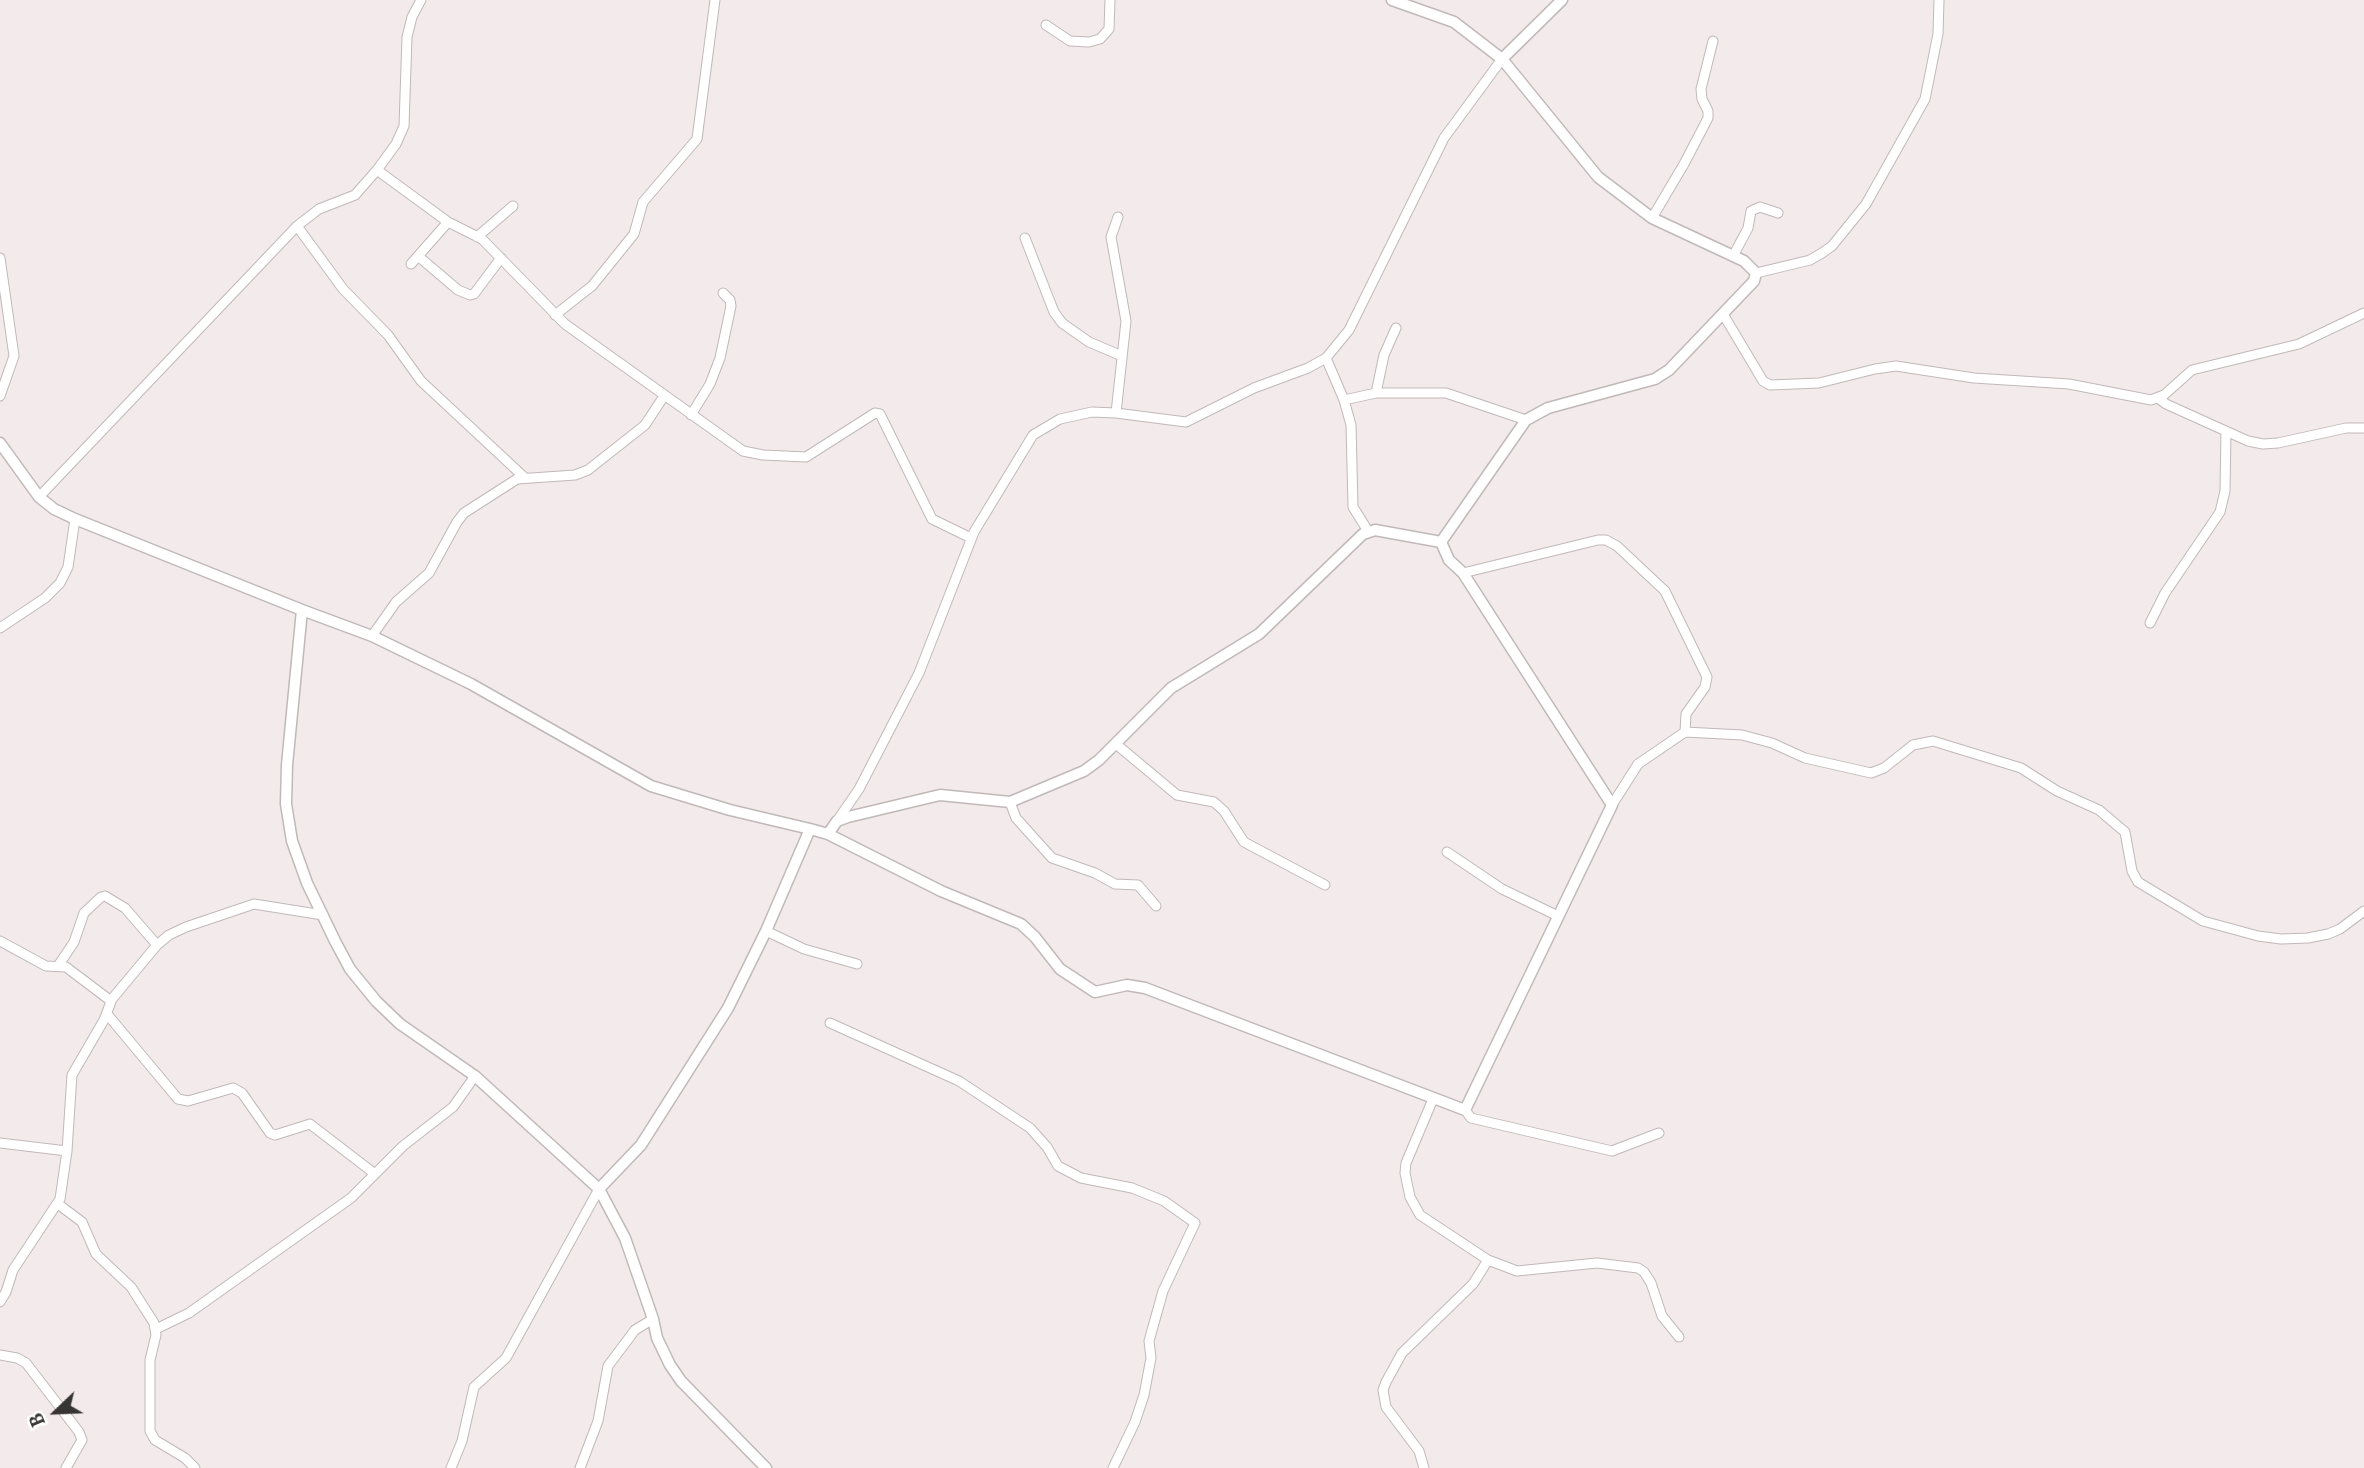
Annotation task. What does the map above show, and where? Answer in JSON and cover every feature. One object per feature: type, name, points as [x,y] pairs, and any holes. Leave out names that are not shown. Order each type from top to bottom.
[{"type":"street","points":[[39,498],[297,226],[319,209],[355,195],[377,170],[396,144],[404,126],[407,37],[412,17],[421,0]]},
{"type":"street","points":[[555,315],[592,286],[634,234],[643,202],[695,143],[715,0]]},
{"type":"street","points":[[1045,25],[1070,41],[1100,40],[1109,29],[1110,0]]},
{"type":"street","points":[[1392,0],[1454,22],[1502,59],[1598,177],[1652,218],[1744,261],[1756,273]]},
{"type":"street","points":[[828,834],[859,789],[919,673],[971,538],[1033,435],[1072,415],[1092,412],[1186,422],[1254,388],[1308,368],[1326,358],[1349,330],[1444,138],[1502,59],[1562,0]]},
{"type":"street","points":[[1756,273],[1810,260],[1822,253],[1832,246],[1866,204],[1926,99],[1938,34],[1940,0]]},
{"type":"street","points":[[1652,218],[1708,118],[1709,111],[1702,99],[1701,89],[1713,41]]},
{"type":"street","points":[[377,170],[448,222],[486,243],[555,315],[743,451],[801,458],[812,454],[875,413],[880,414],[932,519],[971,538]]},
{"type":"street","points":[[477,237],[513,206]]},
{"type":"street","points":[[1733,256],[1748,228],[1751,211],[1760,207],[1778,213]]},
{"type":"street","points":[[1116,413],[1126,312],[1111,237],[1118,217]]},
{"type":"street","points":[[411,264],[448,222]]},
{"type":"street","points":[[297,226],[343,289],[388,335],[421,381],[524,477]]},
{"type":"street","points":[[1025,238],[1054,312],[1062,323],[1089,342],[1122,356]]},
{"type":"street","points":[[418,256],[457,290],[470,295],[474,294],[501,258]]},
{"type":"street","points":[[0,258],[14,356],[0,396]]},
{"type":"street","points":[[1441,542],[1526,419],[1548,408],[1655,379],[1682,359],[1754,281],[1756,273]]},
{"type":"street","points":[[691,415],[710,384],[720,358],[731,306],[730,300],[723,293]]},
{"type":"street","points":[[1723,314],[1763,381],[1770,385],[1819,383],[1896,366],[1974,378],[2069,384],[2151,400],[2158,398],[2192,370],[2299,344],[2364,313]]},
{"type":"street","points":[[1376,393],[1384,355],[1396,328]]},
{"type":"street","points":[[1326,358],[1345,400],[1353,439],[1353,507],[1368,531]]},
{"type":"street","points":[[1345,400],[1376,393],[1446,393],[1526,419]]},
{"type":"street","points":[[372,636],[396,602],[429,573],[460,517],[509,483],[524,477],[582,474],[645,425],[664,396]]},
{"type":"street","points":[[2158,398],[2248,441],[2278,443],[2346,428],[2364,428]]},
{"type":"street","points":[[2150,623],[2165,593],[2220,512],[2225,491],[2226,431]]},
{"type":"street","points":[[0,443],[39,498],[75,519],[372,636],[471,684],[650,786],[730,810],[828,834],[941,891],[1021,924],[1060,969],[1095,992],[1127,985],[1145,988],[1465,1110],[1471,1118],[1612,1151],[1659,1133]]},
{"type":"street","points":[[0,628],[45,598],[60,583],[68,567],[75,519]]},
{"type":"street","points":[[837,821],[940,794],[1010,802],[1084,771],[1116,744],[1171,688],[1259,634],[1356,538],[1368,531],[1382,531],[1441,542]]},
{"type":"street","points":[[1463,573],[1598,540],[1606,540],[1618,546],[1665,591],[1707,677],[1705,687],[1686,714],[1685,732]]},
{"type":"street","points":[[1441,542],[1449,559],[1463,573],[1612,805]]},
{"type":"street","points":[[302,610],[287,765],[286,804],[292,841],[307,883],[351,969],[376,1001],[400,1024],[475,1076],[599,1189],[625,1238],[662,1351],[681,1381],[766,1468]]},
{"type":"street","points":[[1465,1110],[1612,805],[1644,758],[1685,732],[1742,735],[1772,743],[1805,758],[1871,773],[1884,768],[1913,744],[1943,743],[2021,768],[2057,791],[2099,810],[2125,832],[2132,871],[2138,882],[2203,921],[2258,936],[2308,938],[2340,929],[2364,911]]},
{"type":"street","points":[[1116,744],[1177,795],[1209,800],[1219,805],[1244,842],[1325,885]]},
{"type":"street","points":[[1010,802],[1016,818],[1052,858],[1095,873],[1115,884],[1138,885],[1156,906]]},
{"type":"street","points":[[451,1468],[462,1441],[474,1387],[506,1358],[599,1189],[642,1145],[728,1008],[766,931],[810,829]]},
{"type":"street","points":[[1447,852],[1502,889],[1558,916]]},
{"type":"street","points":[[58,966],[74,942],[85,913],[105,896],[125,908],[157,946]]},
{"type":"street","points":[[0,1302],[13,1270],[58,1204],[67,1151],[72,1075],[107,1014],[111,1002],[157,946],[179,930],[254,904],[323,915]]},
{"type":"street","points":[[766,931],[804,949],[857,964]]},
{"type":"street","points":[[0,942],[46,966],[66,967],[111,1002]]},
{"type":"street","points":[[107,1014],[178,1100],[188,1101],[233,1088],[242,1093],[270,1133],[275,1135],[310,1124],[375,1174]]},
{"type":"street","points":[[830,1023],[958,1081],[1030,1128],[1047,1147],[1058,1166],[1081,1178],[1132,1188],[1164,1201],[1195,1223],[1163,1291],[1149,1341],[1151,1358],[1144,1395],[1135,1422],[1113,1468]]},
{"type":"street","points":[[156,1329],[194,1310],[351,1198],[403,1146],[453,1107],[475,1076]]},
{"type":"street","points":[[1433,1099],[1406,1163],[1405,1173],[1410,1197],[1420,1215],[1488,1260],[1522,1271],[1597,1263],[1638,1268],[1651,1283],[1662,1316],[1679,1337]]},
{"type":"street","points":[[0,1143],[67,1151]]},
{"type":"street","points":[[58,1204],[82,1222],[96,1254],[131,1287],[156,1329],[150,1360],[149,1432],[155,1440],[185,1458],[195,1468]]},
{"type":"street","points":[[1423,1468],[1419,1451],[1390,1414],[1383,1390],[1402,1353],[1473,1284],[1488,1260]]},
{"type":"street","points":[[580,1468],[599,1417],[608,1366],[635,1330],[653,1319]]},
{"type":"street","points":[[0,1354],[26,1363],[79,1432],[82,1440],[66,1468]]}]
